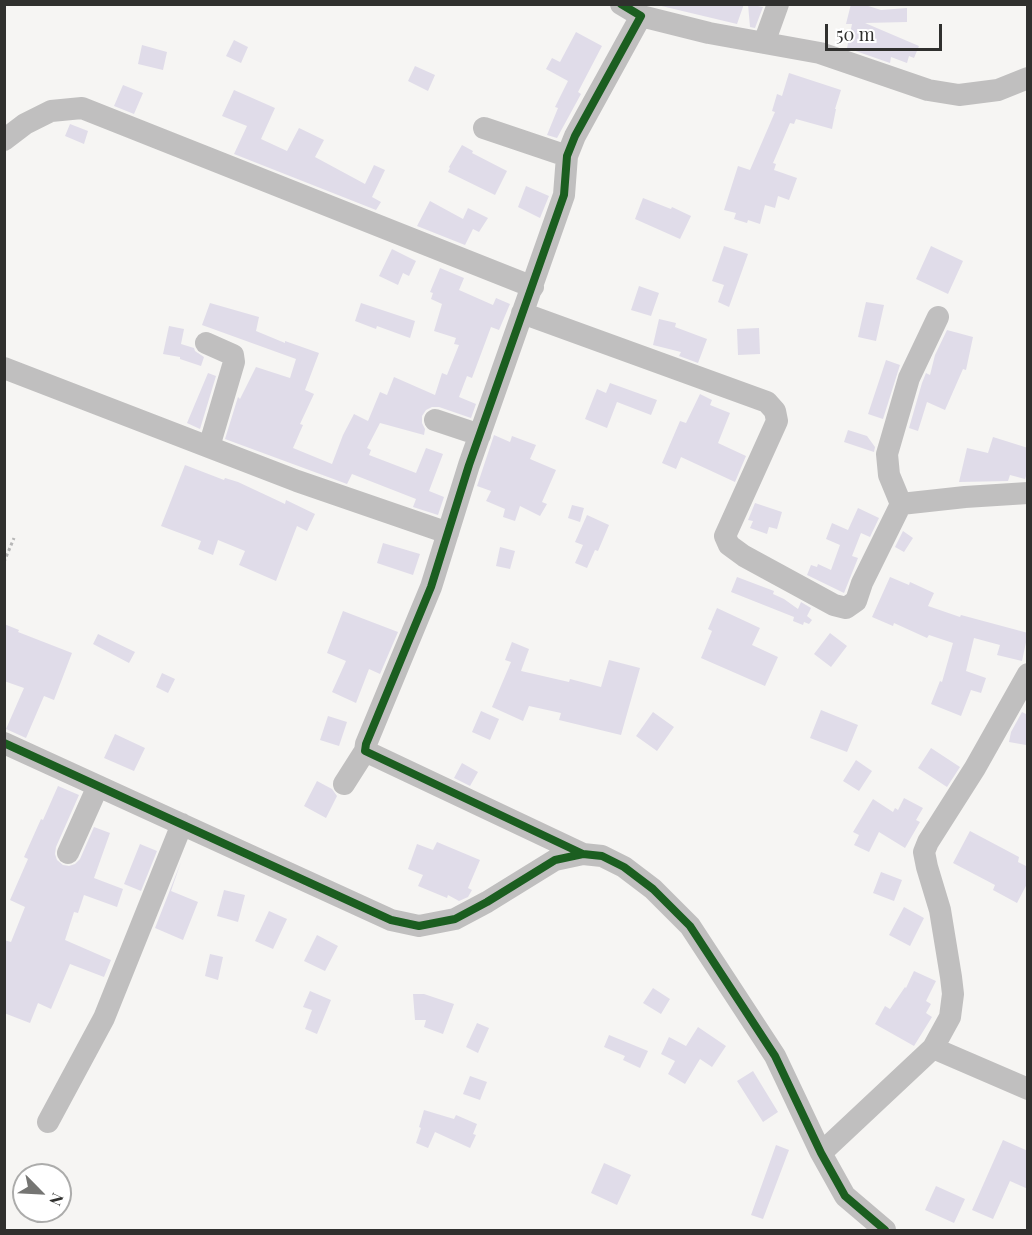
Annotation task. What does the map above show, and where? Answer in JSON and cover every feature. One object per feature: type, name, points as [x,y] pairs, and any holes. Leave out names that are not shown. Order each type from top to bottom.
[{"type":"street","points":[[621,4],[641,16],[709,33],[820,53],[928,90],[959,95],[998,90],[1028,78]]},
{"type":"street","points":[[764,42],[778,4]]},
{"type":"street","points":[[344,784],[365,751],[431,587],[480,435],[564,195],[567,156],[575,136],[641,16]]},
{"type":"street","points":[[4,140],[25,124],[51,111],[82,108],[532,287]]},
{"type":"street","points":[[484,128],[567,156]]},
{"type":"street","points":[[522,313],[766,402],[775,411],[777,421],[725,536],[729,545],[744,556],[834,605],[846,608],[856,601],[862,583],[902,504]]},
{"type":"street","points":[[902,504],[889,475],[887,454],[909,378],[938,317]]},
{"type":"street","points":[[206,343],[233,355],[234,362],[209,447]]},
{"type":"street","points":[[4,368],[297,481],[448,534]]},
{"type":"street","points":[[435,420],[480,435]]},
{"type":"street","points":[[902,504],[1028,493]]},
{"type":"street","points":[[821,1153],[933,1048],[950,1017],[953,994],[940,910],[924,852],[1028,674]]},
{"type":"street","points":[[4,743],[391,920],[419,926],[455,919],[555,860],[583,854],[602,856],[624,867],[653,889],[690,926],[775,1056],[821,1153],[845,1196],[885,1230]]},
{"type":"street","points":[[365,751],[583,854]]},
{"type":"street","points":[[68,853],[98,786]]},
{"type":"street","points":[[48,1122],[104,1018],[182,824]]},
{"type":"street","points":[[933,1048],[1028,1089]]},
{"type":"path","points":[[4,562],[15,538]]},
{"type":"building","points":[[653,4],[744,4],[737,24]]},
{"type":"building","points":[[748,4],[763,7],[755,28],[750,27]]},
{"type":"building","points":[[851,4],[862,4],[881,10],[907,8],[907,22],[865,23],[919,46],[914,58],[909,56],[907,63],[891,57],[890,63],[847,48],[852,24],[846,24]]},
{"type":"building","points":[[576,32],[602,46],[578,92],[581,94],[557,138],[547,135],[558,108],[555,107],[568,81],[546,69],[552,58],[560,62]]},
{"type":"building","points":[[234,40],[248,47],[241,63],[226,56]]},
{"type":"building","points":[[142,45],[167,52],[163,70],[138,64]]},
{"type":"building","points":[[415,66],[435,75],[428,91],[408,81]]},
{"type":"building","points":[[789,73],[841,90],[832,129],[796,119],[794,124],[790,123],[773,163],[776,164],[774,170],[797,178],[789,200],[778,196],[775,208],[765,205],[760,224],[734,219],[736,213],[724,210],[738,166],[750,170],[775,112],[772,111],[777,94],[782,96]]},
{"type":"building","points":[[123,85],[143,93],[134,114],[114,106]]},
{"type":"building","points":[[234,90],[275,108],[261,139],[287,151],[299,128],[324,140],[315,157],[365,184],[374,165],[385,170],[372,197],[381,202],[376,210],[234,154],[247,126],[222,116]]},
{"type":"building","points":[[70,124],[88,131],[84,144],[65,136]]},
{"type":"building","points":[[462,145],[473,151],[472,153],[507,171],[495,195],[448,172]]},
{"type":"building","points":[[526,186],[549,196],[540,218],[518,207]]},
{"type":"building","points":[[643,198],[691,216],[680,239],[635,219]]},
{"type":"building","points":[[430,201],[463,219],[468,208],[488,218],[479,232],[473,229],[465,245],[417,226]]},
{"type":"building","points":[[724,246],[748,254],[729,307],[718,302],[724,285],[712,281]]},
{"type":"building","points":[[931,246],[963,261],[948,294],[916,279]]},
{"type":"building","points":[[392,249],[416,261],[409,276],[403,273],[398,285],[379,276]]},
{"type":"building","points":[[440,268],[464,278],[459,290],[493,305],[496,298],[510,304],[499,330],[491,327],[472,378],[467,376],[459,397],[476,404],[471,418],[439,407],[432,407],[422,416],[424,435],[380,423],[367,448],[371,450],[369,455],[416,473],[426,448],[443,454],[429,491],[444,497],[438,515],[413,507],[416,499],[352,474],[347,484],[225,439],[238,397],[240,399],[256,367],[290,378],[296,359],[202,325],[210,303],[259,317],[256,331],[319,353],[305,390],[314,394],[300,424],[303,425],[293,448],[332,464],[354,414],[368,421],[380,392],[387,395],[394,377],[435,395],[442,373],[447,375],[459,345],[454,344],[456,338],[434,331],[442,304],[431,299],[433,293],[430,292]]},
{"type":"building","points":[[639,286],[659,293],[651,316],[631,310]]},
{"type":"building","points":[[866,302],[884,305],[876,341],[858,337]]},
{"type":"building","points":[[361,303],[415,321],[410,338],[355,321]]},
{"type":"building","points":[[659,319],[676,323],[675,327],[707,339],[698,363],[679,356],[681,352],[653,345]]},
{"type":"building","points":[[169,326],[184,329],[181,344],[194,348],[204,357],[201,366],[180,359],[180,357],[163,354]]},
{"type":"building","points":[[759,328],[760,354],[738,355],[737,329]]},
{"type":"building","points":[[947,330],[973,337],[966,370],[963,369],[945,410],[927,402],[918,431],[909,428],[922,383],[926,373],[930,375],[935,355]]},
{"type":"building","points":[[886,360],[900,365],[883,419],[868,414]]},
{"type":"building","points":[[208,373],[216,376],[200,429],[187,423]]},
{"type":"building","points":[[610,383],[657,400],[651,415],[617,402],[607,428],[585,419],[597,389],[606,393]]},
{"type":"building","points":[[700,394],[712,400],[710,405],[730,413],[718,443],[746,456],[735,482],[681,457],[676,469],[662,463],[680,421],[686,423]]},
{"type":"building","points":[[848,430],[867,436],[875,447],[874,452],[844,442]]},
{"type":"building","points":[[494,435],[510,442],[512,436],[536,445],[530,459],[556,470],[542,502],[547,504],[540,516],[520,506],[515,521],[503,517],[505,509],[486,501],[491,491],[477,486]]},
{"type":"building","points":[[993,437],[1028,448],[1028,470],[1025,479],[1010,475],[1008,481],[959,482],[967,448],[988,453]]},
{"type":"building","points":[[185,465],[224,480],[225,478],[238,482],[285,504],[286,500],[315,514],[307,531],[297,526],[276,581],[239,565],[245,551],[218,540],[213,555],[198,549],[201,541],[161,526]]},
{"type":"building","points":[[755,503],[782,512],[777,529],[769,527],[767,534],[750,528],[753,521],[748,520]]},
{"type":"building","points":[[572,505],[584,508],[580,522],[568,518]]},
{"type":"building","points":[[858,508],[879,518],[870,537],[861,533],[852,556],[858,558],[844,593],[807,575],[811,565],[817,567],[818,564],[831,570],[840,545],[826,539],[832,523],[848,530]]},
{"type":"building","points":[[587,515],[609,525],[598,551],[595,550],[587,568],[575,563],[583,545],[575,542]]},
{"type":"building","points":[[903,531],[913,538],[904,552],[895,547]]},
{"type":"building","points":[[383,543],[420,554],[413,575],[377,563]]},
{"type":"building","points":[[500,547],[515,551],[510,569],[496,566]]},
{"type":"building","points":[[737,577],[774,591],[773,594],[798,609],[801,602],[811,608],[807,616],[812,620],[809,624],[804,622],[803,625],[793,621],[794,617],[731,592]]},
{"type":"building","points":[[890,577],[909,585],[910,582],[934,593],[928,606],[960,617],[961,615],[1028,633],[1022,661],[997,655],[1000,645],[974,638],[966,671],[986,678],[981,693],[971,690],[961,716],[931,704],[940,681],[942,682],[953,643],[929,635],[927,638],[894,623],[893,626],[872,617]]},
{"type":"building","points":[[717,608],[760,628],[752,645],[778,657],[765,686],[701,658],[712,631],[708,629]]},
{"type":"building","points":[[343,611],[398,632],[380,674],[369,669],[356,703],[332,692],[346,661],[327,653]]},
{"type":"building","points":[[4,624],[19,630],[18,632],[72,653],[54,700],[44,696],[26,738],[6,729],[24,688],[4,681]]},
{"type":"building","points":[[830,633],[847,646],[831,667],[814,654]]},
{"type":"building","points":[[98,634],[135,652],[129,663],[93,644]]},
{"type":"building","points":[[512,642],[529,649],[521,671],[569,682],[570,679],[601,687],[609,660],[640,668],[621,735],[559,720],[561,713],[529,706],[523,721],[492,707],[511,662],[505,660]]},
{"type":"building","points":[[162,673],[175,679],[168,693],[156,687]]},
{"type":"building","points":[[821,710],[858,725],[847,752],[810,738]]},
{"type":"building","points":[[481,711],[499,719],[490,740],[472,732]]},
{"type":"building","points":[[653,712],[674,727],[657,751],[636,736]]},
{"type":"building","points":[[1022,712],[1028,715],[1026,745],[1009,742],[1011,732]]},
{"type":"building","points":[[328,716],[347,722],[339,746],[320,740]]},
{"type":"building","points":[[115,734],[145,748],[134,771],[104,758]]},
{"type":"building","points":[[931,748],[960,767],[947,787],[918,768]]},
{"type":"building","points":[[856,760],[872,771],[859,791],[843,781]]},
{"type":"building","points":[[462,763],[478,772],[470,786],[454,778]]},
{"type":"building","points":[[317,781],[332,789],[337,796],[326,818],[304,806]]},
{"type":"building","points":[[58,786],[79,795],[56,847],[57,860],[63,865],[75,864],[80,859],[94,827],[110,833],[94,878],[123,889],[117,907],[84,895],[78,913],[74,912],[65,940],[111,960],[104,977],[70,964],[51,1009],[38,1003],[30,1023],[4,1013],[4,940],[11,942],[25,907],[10,900],[28,859],[24,857]]},
{"type":"building","points":[[904,798],[923,808],[916,820],[920,822],[905,848],[879,832],[869,852],[854,845],[859,835],[853,832],[873,799],[893,812],[895,808],[898,810]]},
{"type":"building","points":[[970,831],[1019,857],[1018,862],[1028,867],[1028,882],[1017,903],[993,890],[995,885],[953,863]]},
{"type":"building","points":[[437,842],[480,860],[468,888],[472,890],[468,897],[459,901],[448,895],[447,898],[418,886],[423,875],[408,869],[417,844],[433,850]]},
{"type":"building","points":[[140,844],[157,851],[141,891],[124,884]]},
{"type":"building","points":[[181,862],[171,891],[198,902],[183,940],[155,928]]},
{"type":"building","points":[[881,872],[902,880],[894,901],[873,893]]},
{"type":"building","points":[[224,890],[245,895],[238,922],[217,916]]},
{"type":"building","points":[[904,907],[924,918],[910,946],[889,935]]},
{"type":"building","points":[[269,911],[287,919],[273,949],[255,941]]},
{"type":"building","points":[[317,935],[338,946],[325,971],[304,961]]},
{"type":"building","points":[[210,954],[223,957],[218,980],[205,976]]},
{"type":"building","points":[[914,971],[936,981],[926,1001],[931,1004],[926,1013],[932,1017],[914,1046],[875,1024],[885,1006],[890,1009],[906,988]]},
{"type":"building","points":[[653,988],[670,999],[661,1014],[643,1003]]},
{"type":"building","points":[[310,991],[331,1000],[317,1034],[305,1029],[312,1010],[303,1007]]},
{"type":"building","points":[[413,994],[424,994],[454,1004],[443,1034],[424,1027],[426,1020],[415,1020]]},
{"type":"building","points":[[477,1023],[489,1028],[478,1053],[466,1047]]},
{"type":"building","points":[[698,1027],[726,1046],[712,1067],[700,1059],[685,1084],[668,1074],[675,1061],[661,1054],[669,1037],[686,1046]]},
{"type":"building","points":[[609,1035],[648,1051],[640,1068],[623,1060],[625,1056],[604,1047]]},
{"type":"building","points":[[753,1071],[778,1112],[763,1122],[737,1081]]},
{"type":"building","points":[[470,1076],[487,1082],[480,1100],[463,1094]]},
{"type":"building","points":[[424,1110],[454,1119],[456,1115],[477,1124],[473,1134],[476,1135],[470,1148],[435,1132],[428,1148],[416,1143]]},
{"type":"building","points":[[1003,1140],[1028,1151],[1028,1189],[1010,1181],[993,1219],[972,1210]]},
{"type":"building","points":[[776,1145],[789,1150],[763,1219],[751,1215]]},
{"type":"building","points":[[604,1163],[631,1175],[617,1205],[591,1193]]},
{"type":"building","points":[[936,1186],[965,1199],[954,1223],[925,1210]]},
{"type":"cycle path","points":[[583,854],[365,751],[431,587],[469,465],[564,195],[567,156],[575,136],[641,16],[621,4]]},
{"type":"cycle path","points":[[4,743],[391,920],[419,926],[455,919],[555,860],[583,854],[602,856],[624,867],[653,889],[690,926],[775,1056],[821,1153],[845,1196],[885,1230]]}]
